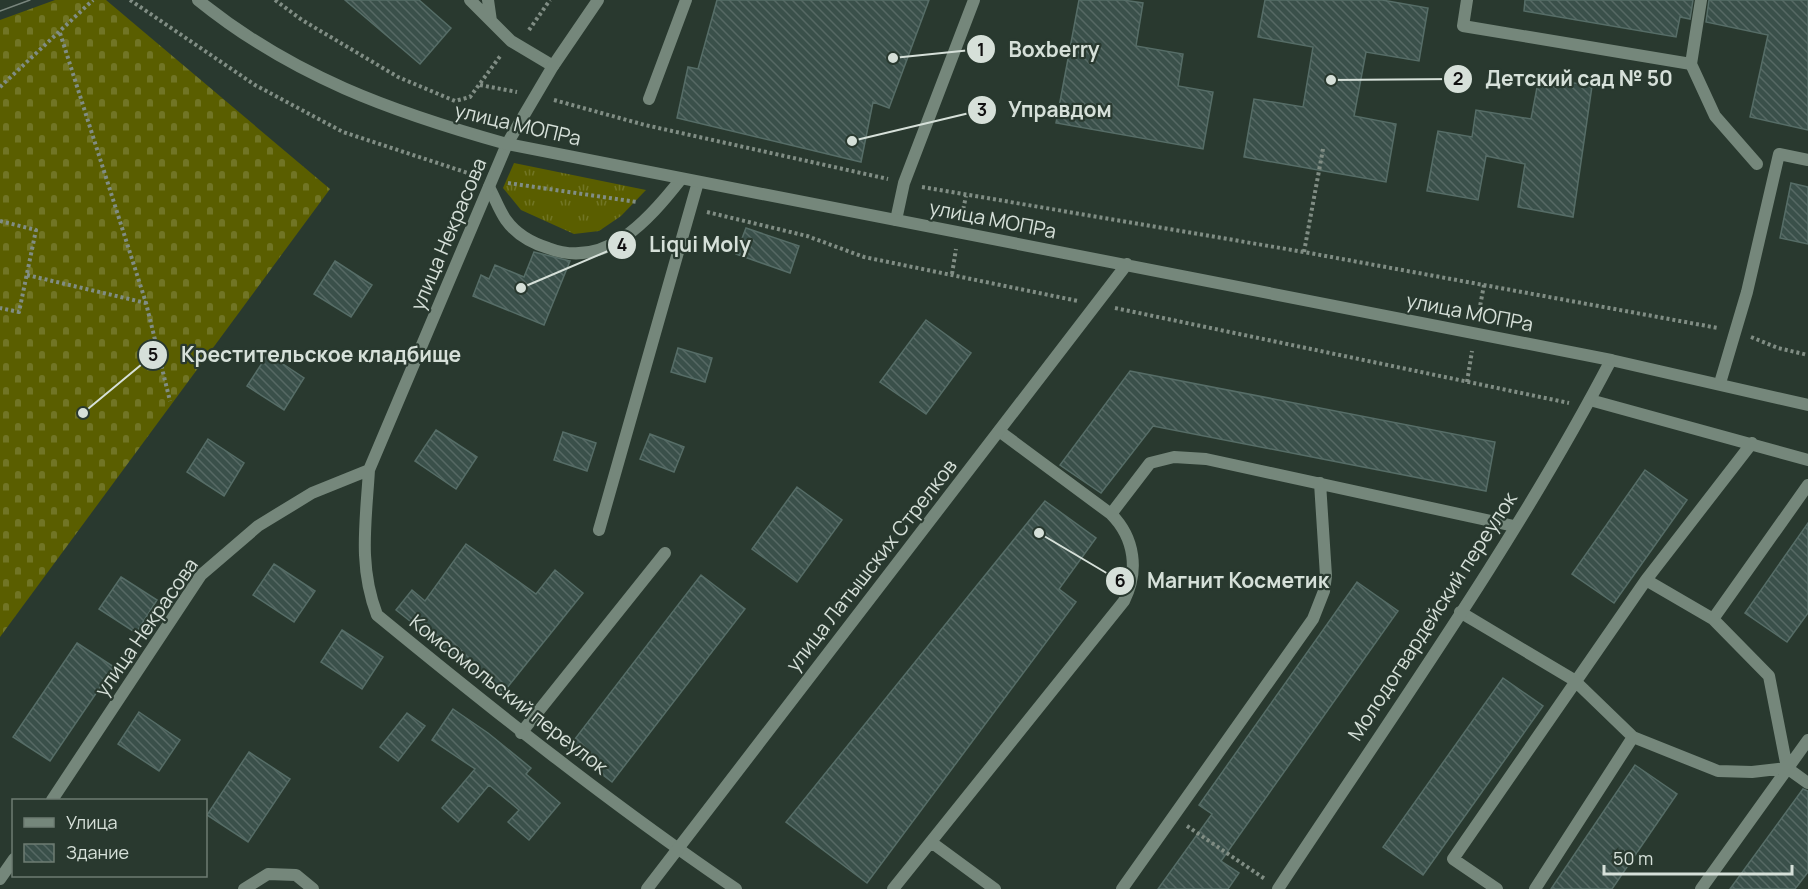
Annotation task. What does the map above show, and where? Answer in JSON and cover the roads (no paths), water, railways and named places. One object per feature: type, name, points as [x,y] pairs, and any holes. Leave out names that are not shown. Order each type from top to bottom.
[{"type":"street","name":"улица МОПРа","points":[[198,0],[278,56],[349,93],[426,122],[507,144],[1611,360],[1720,383],[1808,405]]},
{"type":"street","points":[[470,0],[515,43],[553,66]]},
{"type":"street","points":[[488,0],[491,21]]},
{"type":"street","name":"улица Некрасова","points":[[53,799],[201,575],[258,526],[312,493],[369,470],[507,144],[553,66],[598,0]]},
{"type":"street","points":[[649,99],[686,0]]},
{"type":"street","points":[[896,220],[904,183],[974,0]]},
{"type":"street","points":[[1467,0],[1463,26],[1691,64]]},
{"type":"street","points":[[1701,0],[1691,64],[1715,116],[1757,164]]},
{"type":"street","points":[[1720,383],[1736,332],[1779,154],[1808,160]]},
{"type":"street","points":[[490,184],[507,221],[529,242],[567,256],[591,254],[624,238],[660,206],[681,179]]},
{"type":"street","points":[[599,530],[698,182]]},
{"type":"street","name":"улица Латышских Стрелков","points":[[647,889],[1127,264]]},
{"type":"street","name":"Молодогвардейский переулок","points":[[1278,889],[1460,612],[1588,403],[1611,360]]},
{"type":"street","points":[[1588,403],[1752,442],[1808,460]]},
{"type":"street","points":[[893,889],[1124,601],[1134,575],[1133,558],[1122,525],[1111,514],[999,430]]},
{"type":"street","points":[[1497,889],[1453,859],[1574,680],[1646,580],[1752,442]]},
{"type":"street","points":[[1111,514],[1150,462],[1174,457],[1206,459],[1514,526]]},
{"type":"street","name":"Комсомольский переулок","points":[[369,470],[364,560],[367,589],[377,615],[521,733],[677,849],[736,889]]},
{"type":"street","points":[[1122,889],[1303,634],[1320,604],[1324,591],[1326,553],[1320,483]]},
{"type":"street","points":[[1713,619],[1808,485]]},
{"type":"street","points":[[521,733],[664,553]]},
{"type":"street","points":[[1646,580],[1713,619],[1769,676],[1787,768]]},
{"type":"street","points":[[1460,612],[1574,680],[1633,736],[1718,771],[1752,772],[1787,768],[1808,783]]},
{"type":"street","points":[[1535,889],[1633,736]]},
{"type":"street","points":[[1701,889],[1808,740]]},
{"type":"street","points":[[931,842],[995,889]]},
{"type":"street","points":[[0,879],[12,862]]},
{"type":"street","points":[[244,889],[268,874],[296,875],[314,889]]},
{"type":"tram line","points":[[0,11],[30,0]]},
{"type":"place","name":"Boxberry","points":[[893,58]]},
{"type":"place","name":"Детский сад № 50","points":[[1331,80]]},
{"type":"place","name":"Управдом","points":[[852,141]]},
{"type":"place","name":"Liqui Moly","points":[[521,288]]},
{"type":"place","name":"Крестительское кладбище","points":[[83,413]]},
{"type":"place","name":"Магнит Косметик","points":[[1039,533]]}]
